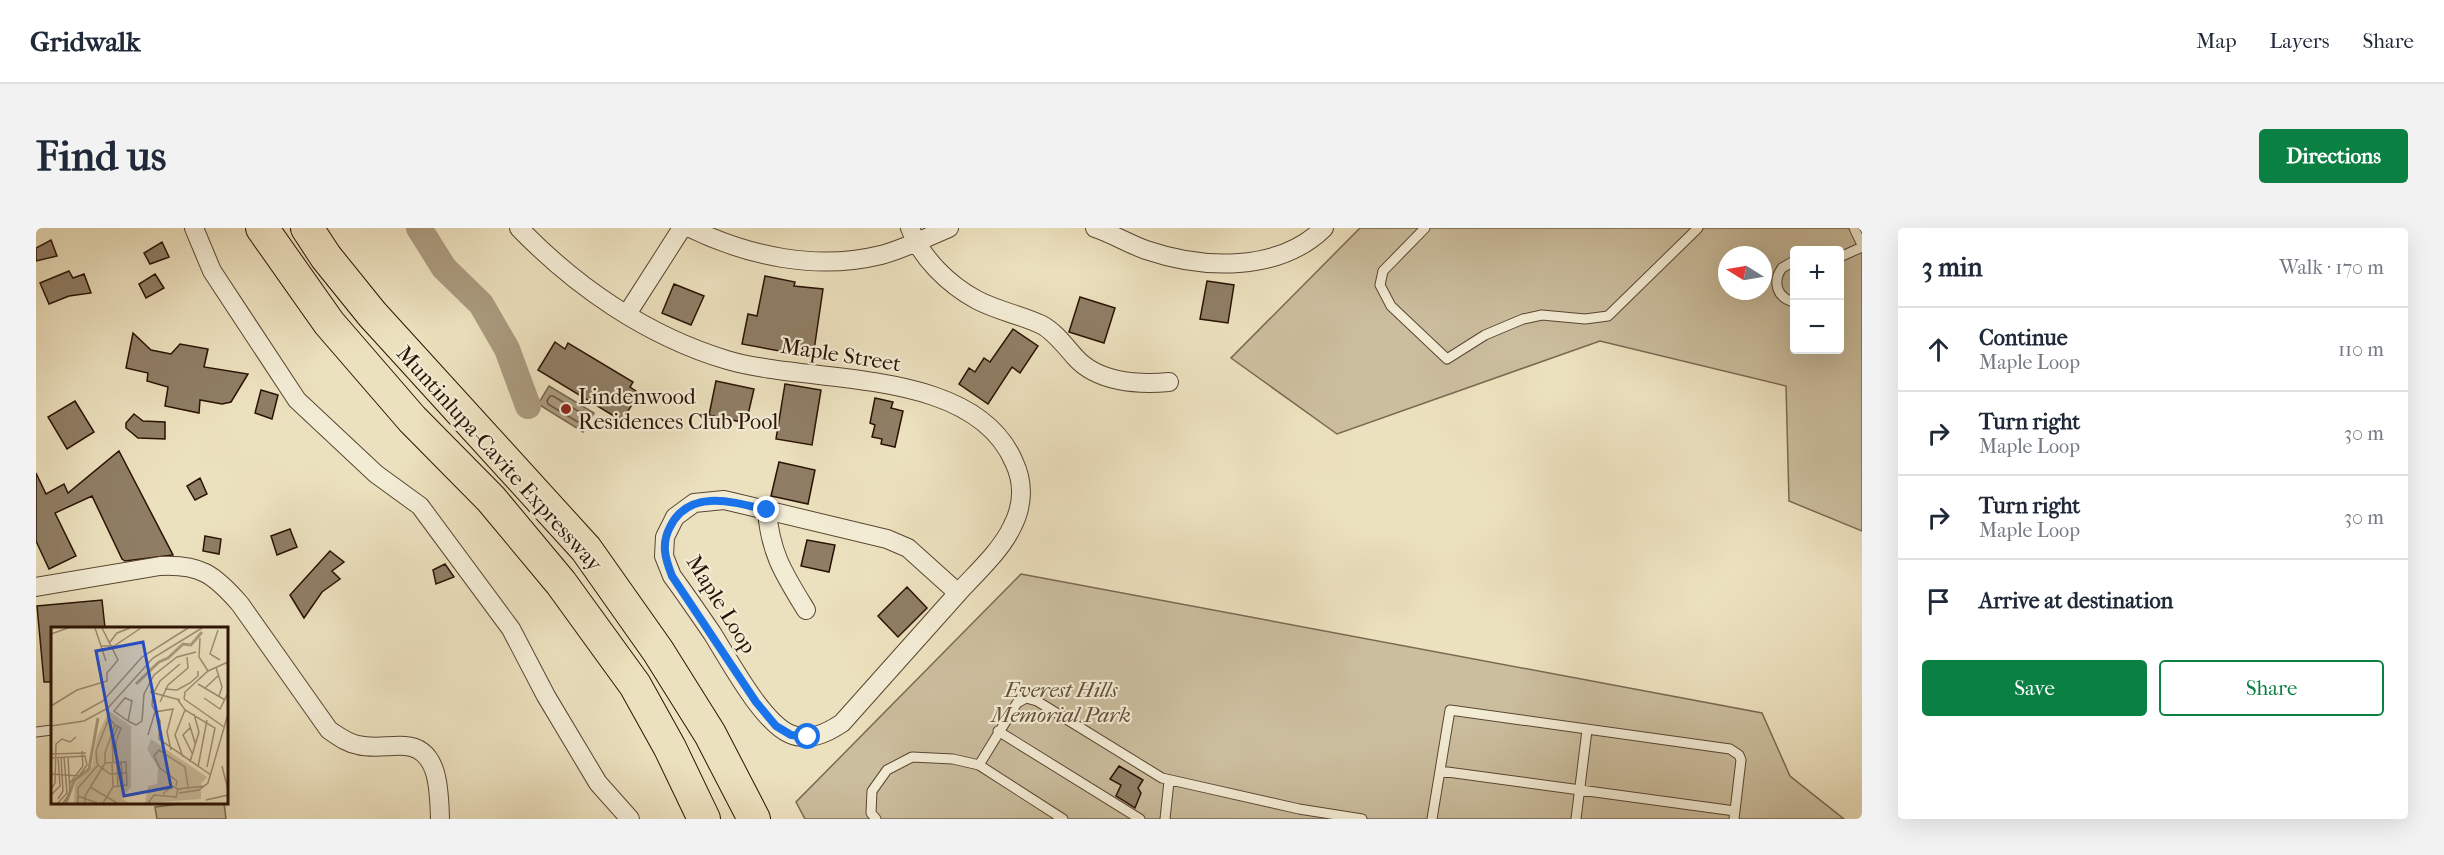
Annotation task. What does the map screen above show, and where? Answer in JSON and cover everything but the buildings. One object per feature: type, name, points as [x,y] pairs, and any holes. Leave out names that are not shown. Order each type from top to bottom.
[{"type":"highway","name":"Muntinlupa-Cavite Expressway","points":[[262,228],[329,323],[412,419],[490,499],[561,583],[635,685],[670,748],[704,819]]},
{"type":"highway","name":"Muntinlupa-Cavite Expressway","points":[[307,228],[326,257],[372,314],[586,549],[658,651],[710,734],[754,819]]},
{"type":"street","points":[[194,228],[212,271],[297,400],[376,474],[420,506],[511,629],[546,696],[598,783],[630,819]]},
{"type":"street","name":"Maple Street","points":[[519,228],[550,260],[598,297],[687,345],[728,360],[882,383],[918,391],[969,411],[994,430],[1010,451],[1019,471],[1021,490],[1019,511],[1011,530],[1000,545],[958,593]]},
{"type":"street","points":[[627,314],[682,228]]},
{"type":"street","points":[[690,228],[714,240],[753,253],[792,260],[825,261],[854,260],[882,255],[912,235],[949,228]]},
{"type":"street","points":[[1095,228],[1167,255],[1200,262],[1242,264],[1271,257],[1294,248],[1324,228]]},
{"type":"street","points":[[912,235],[947,280],[977,300],[1044,326],[1061,340],[1076,359],[1093,371],[1147,384],[1169,382]]},
{"type":"street","name":"Maple Loop","points":[[724,500],[767,510],[887,539],[908,549],[958,593],[842,723],[825,734],[808,737],[791,735],[776,726],[756,702],[672,576],[664,556],[665,537],[675,517],[694,502],[724,500]]},
{"type":"street","points":[[767,510],[774,553],[806,610]]},
{"type":"street","points":[[36,587],[159,566],[177,565],[201,570],[225,586],[240,604],[329,730],[359,746],[408,746],[422,751],[429,757],[435,771],[440,819]]},
{"type":"lane","points":[[1425,228],[1383,271],[1380,285],[1391,306],[1447,359],[1485,335],[1522,319],[1542,315],[1585,319],[1608,316],[1698,228]]},
{"type":"lane","points":[[1844,255],[1862,246],[1854,228]]},
{"type":"lane","points":[[1790,263],[1782,268],[1776,280],[1780,294],[1790,300]]},
{"type":"lane","points":[[979,765],[1017,703],[1022,699],[1032,699],[1169,781],[1298,814],[1362,819]]},
{"type":"lane","points":[[1432,819],[1450,710],[1735,751],[1741,760],[1735,815],[1440,771]]},
{"type":"lane","points":[[36,732],[51,730]]},
{"type":"lane","points":[[1576,819],[1587,730]]},
{"type":"lane","points":[[998,731],[1140,819]]},
{"type":"lane","points":[[876,819],[872,813],[872,791],[887,770],[912,757],[954,759],[979,765],[1063,819]]},
{"type":"lane","points":[[1165,819],[1169,781]]},
{"type":"green space","points":[[1360,228],[1862,228],[1862,531],[1789,501],[1786,386],[1600,341],[1337,434],[1231,358]]},
{"type":"green space","name":"Everest Hills Memorial Park","points":[[1021,574],[1762,713],[1790,776],[1844,819],[805,819],[796,802]]},
{"type":"green space","points":[[180,804],[224,804],[226,819],[157,819],[155,807]]},
{"type":"water","name":"Lindenwood Residences Club Pool","points":[[549,386],[594,413],[583,432],[538,404]]},
{"type":"waterway","points":[[419,228],[444,268],[481,304],[507,349],[528,406]]},
{"type":"place","name":"Lindenwood Residences Club Pool","points":[[566,409]]},
{"type":"route","points":[[767,510],[724,500],[694,502],[675,517],[665,537],[664,556],[672,576],[756,702],[776,726],[791,735],[808,737]]}]
